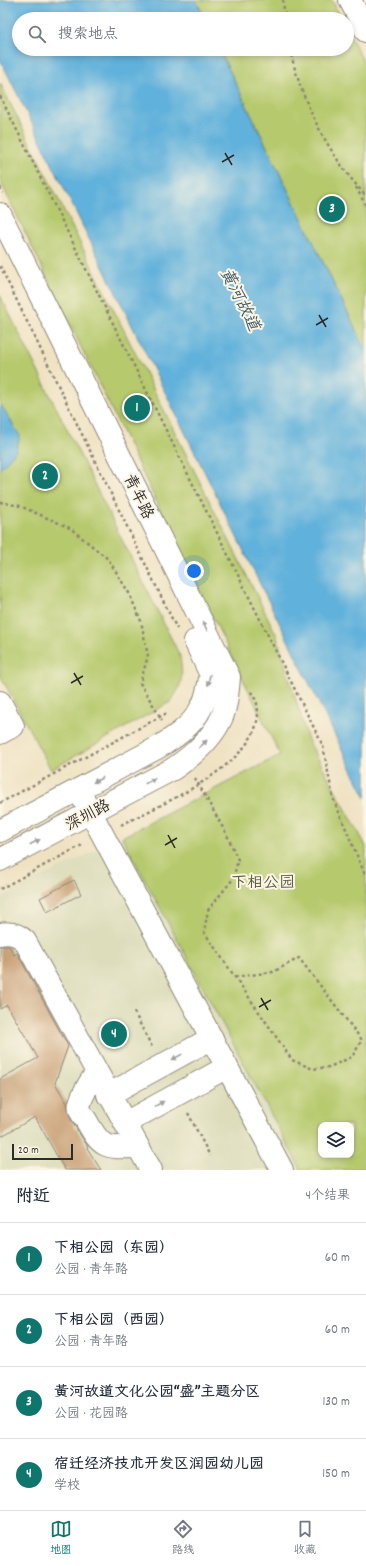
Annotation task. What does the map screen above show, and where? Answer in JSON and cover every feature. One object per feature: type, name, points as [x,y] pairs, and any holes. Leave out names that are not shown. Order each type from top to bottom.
[{"type":"street","points":[[350,0],[366,31]]},
{"type":"street","name":"青年路","points":[[2,204],[230,677],[222,718],[208,739],[179,765]]},
{"type":"street","name":"青年路","points":[[0,242],[150,543],[211,675],[202,708],[189,725],[165,744]]},
{"type":"street","points":[[0,702],[13,726],[0,733]]},
{"type":"street","name":"深圳路","points":[[0,831],[165,744]]},
{"type":"street","name":"深圳路","points":[[0,860],[179,765]]},
{"type":"street","points":[[79,790],[282,1170]]},
{"type":"street","points":[[0,934],[13,934],[20,936],[25,941],[108,1095],[151,1170]]},
{"type":"street","points":[[108,1095],[212,1038]]},
{"type":"street","points":[[125,1123],[227,1067]]},
{"type":"street","points":[[96,1073],[79,1104],[80,1111],[97,1140],[113,1147],[138,1147]]},
{"type":"path","points":[[283,0],[285,12]]},
{"type":"path","points":[[292,56],[298,77],[316,121],[366,206]]},
{"type":"path","points":[[0,96],[323,746],[333,798],[366,878]]},
{"type":"path","points":[[354,184],[366,196]]},
{"type":"path","points":[[0,187],[2,204]]},
{"type":"path","points":[[0,266],[180,634]]},
{"type":"path","points":[[0,502],[20,506],[70,528],[108,559],[129,593],[141,621],[148,656],[140,684],[160,718],[165,744]]},
{"type":"path","points":[[0,889],[198,784],[219,771],[246,746],[254,727],[257,714],[257,703],[248,685]]},
{"type":"path","points":[[0,803],[171,711]]},
{"type":"path","points":[[179,765],[198,784],[228,835],[238,860],[233,879],[208,910],[204,932],[292,1060],[313,1069],[329,1067],[352,1057],[362,1040],[298,958],[273,972],[235,977]]},
{"type":"shaded area","points":[[122,837],[301,1170],[0,1170],[0,898]]},
{"type":"green space","points":[[196,0],[332,0],[338,12],[202,12]]},
{"type":"green space","points":[[354,43],[366,67],[366,350],[222,56],[354,56]]},
{"type":"green space","name":"下相公园","points":[[0,83],[276,634],[308,740],[366,846],[366,1170],[301,1170],[122,837],[280,755],[0,181]]},
{"type":"green space","points":[[0,295],[180,656],[181,664],[182,676],[180,686],[170,702],[51,770],[0,675]]},
{"type":"water","name":"黄河故道","points":[[0,0],[196,0],[202,12],[12,12],[12,56],[222,56],[366,350],[366,798],[0,59]]},
{"type":"water","points":[[0,403],[20,436],[16,451],[0,469]]},
{"type":"building","points":[[74,880],[81,894],[47,912],[40,898]]},
{"type":"building","points":[[0,946],[9,946],[14,955],[17,953],[68,1046],[55,1083],[67,1103],[71,1120],[101,1170],[65,1170],[35,1117],[0,1137],[0,1079],[38,1058],[7,1005],[0,1009]]},
{"type":"place","name":"黄河故道文化公园“盛”主题分区","points":[[332,209]]},
{"type":"place","name":"下相公园（东园）","points":[[137,408]]},
{"type":"place","name":"下相公园（西园）","points":[[45,476]]},
{"type":"place","name":"宿迁经济技术开发区润园幼儿园","points":[[114,1034]]}]
